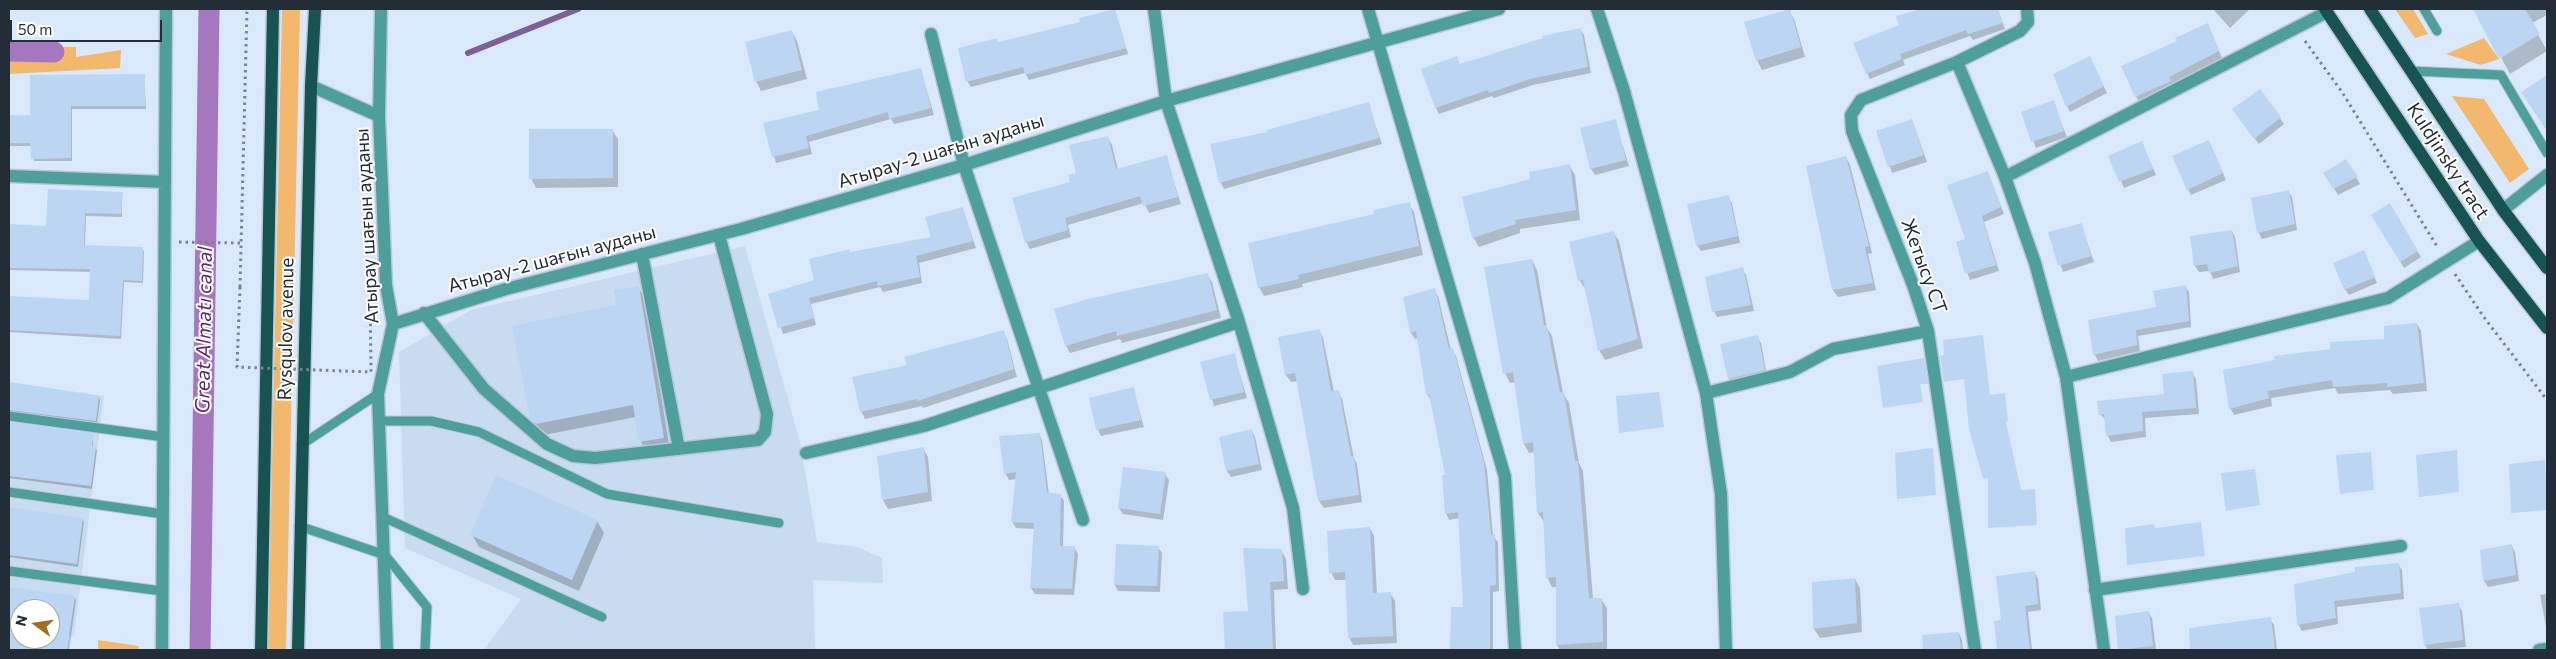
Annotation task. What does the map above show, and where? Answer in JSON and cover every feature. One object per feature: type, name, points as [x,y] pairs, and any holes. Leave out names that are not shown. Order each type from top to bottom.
[{"type":"main road","name":"Rysqulov avenue","points":[[261,650],[269,346],[273,9]]},
{"type":"main road","name":"Rysqulov avenue","points":[[298,650],[299,526],[311,86],[315,9]]},
{"type":"main road","name":"Kuldjinsky tract","points":[[2370,9],[2503,210],[2547,268]]},
{"type":"main road","name":"Kuldjinsky tract","points":[[2326,10],[2478,241],[2547,328]]},
{"type":"street","points":[[162,650],[166,9]]},
{"type":"street","name":"Атырау шағын ауданы","points":[[381,9],[379,116],[386,285],[393,324],[378,394],[387,650]]},
{"type":"street","points":[[1154,9],[1166,101],[1239,322],[1293,508],[1303,589]]},
{"type":"street","points":[[1368,9],[1379,41],[1505,477],[1515,650]]},
{"type":"street","name":"Атырау-2 шағын ауданы","points":[[393,324],[506,289],[719,235],[964,165],[1166,101],[1499,9]]},
{"type":"street","points":[[1597,9],[1624,91],[1706,393],[1720,494],[1726,650]]},
{"type":"street","name":"Жетысу СТ","points":[[1975,650],[1928,331],[1913,285],[1852,131],[1851,114],[1861,100],[1957,62],[2020,31],[2028,22],[2027,9]]},
{"type":"street","points":[[2005,177],[2297,29],[2326,10]]},
{"type":"street","points":[[931,34],[964,165],[1083,520]]},
{"type":"street","points":[[1957,62],[2005,177],[2035,263],[2066,377],[2104,650]]},
{"type":"street","points":[[311,86],[379,116]]},
{"type":"street","points":[[2503,210],[2547,174]]},
{"type":"street","points":[[9,176],[165,182]]},
{"type":"street","points":[[424,314],[484,389],[547,444],[573,456],[595,458],[758,440],[764,432],[767,414],[719,235]]},
{"type":"street","points":[[2066,377],[2388,298],[2478,241]]},
{"type":"street","points":[[642,254],[678,449]]},
{"type":"street","points":[[806,453],[924,426],[1239,322]]},
{"type":"street","points":[[1706,393],[1790,372],[1833,348],[1928,331]]},
{"type":"street","points":[[2095,590],[2401,546]]},
{"type":"street","points":[[2539,650],[2547,649]]},
{"type":"lane","points":[[2424,9],[2437,31]]},
{"type":"lane","points":[[2410,71],[2501,75],[2547,154]]},
{"type":"lane","points":[[302,445],[378,394]]},
{"type":"lane","points":[[9,416],[164,437]]},
{"type":"lane","points":[[380,421],[431,421],[479,432],[607,494],[779,523]]},
{"type":"lane","points":[[9,492],[163,514]]},
{"type":"lane","points":[[383,517],[602,617]]},
{"type":"lane","points":[[299,526],[385,555],[427,607],[425,650]]},
{"type":"lane","points":[[9,571],[162,592]]},
{"type":"path","points":[[247,9],[237,367],[371,372],[370,288]]},
{"type":"path","points":[[2297,29],[2342,92],[2482,316],[2547,400]]},
{"type":"path","points":[[181,242],[241,243]]},
{"type":"shaded area","points":[[282,9],[300,9],[286,650],[268,650]]},
{"type":"shaded area","points":[[2395,9],[2413,9],[2428,34],[2415,38]]},
{"type":"shaded area","points":[[2484,38],[2499,59],[2481,65],[2446,54]]},
{"type":"shaded area","points":[[9,47],[76,47],[76,57],[121,50],[120,68],[9,74]]},
{"type":"shaded area","points":[[2452,96],[2484,99],[2529,169],[2510,183]]},
{"type":"shaded area","points":[[745,246],[800,442],[817,542],[857,547],[882,558],[883,583],[813,580],[815,650],[484,650],[521,599],[405,548],[399,352],[471,310]]},
{"type":"shaded area","points":[[9,382],[104,396],[74,637],[60,635],[60,599],[10,599],[9,627]]},
{"type":"shaded area","points":[[98,640],[139,646],[138,650],[98,650]]},
{"type":"building","points":[[1115,9],[1126,48],[1025,75],[1023,67],[966,82],[958,48],[997,38],[998,42],[1080,22],[1079,18]]},
{"type":"building","points":[[1790,9],[1801,47],[1756,61],[1744,22]]},
{"type":"building","points":[[1920,9],[1998,9],[2003,23],[1968,34],[1966,30],[1900,54],[1902,59],[1866,74],[1853,43],[1899,25],[1896,16]]},
{"type":"building","points":[[2473,9],[2525,9],[2540,34],[2499,59]]},
{"type":"building","points":[[2208,23],[2219,51],[2169,77],[2171,81],[2135,97],[2121,66],[2177,41],[2175,38]]},
{"type":"building","points":[[1581,28],[1588,67],[1530,79],[1489,93],[1488,90],[1435,108],[1421,69],[1457,56],[1460,64],[1543,38],[1542,36]]},
{"type":"building","points":[[792,30],[802,70],[755,82],[745,42]]},
{"type":"building","points":[[2090,56],[2104,86],[2066,107],[2053,74]]},
{"type":"building","points":[[921,68],[931,108],[889,119],[888,112],[806,136],[809,148],[772,157],[763,123],[819,110],[816,92]]},
{"type":"building","points":[[145,74],[145,106],[71,106],[71,158],[31,159],[30,143],[9,143],[9,115],[30,115],[30,75]]},
{"type":"building","points":[[2547,75],[2547,131],[2521,92]]},
{"type":"building","points":[[2260,89],[2281,117],[2254,139],[2232,109]]},
{"type":"building","points":[[2054,100],[2064,131],[2031,142],[2021,112]]},
{"type":"building","points":[[1369,102],[1379,138],[1219,183],[1210,144],[1267,132],[1267,130]]},
{"type":"building","points":[[1616,119],[1626,160],[1590,169],[1580,128]]},
{"type":"building","points":[[1912,119],[1924,155],[1888,167],[1876,131]]},
{"type":"building","points":[[529,129],[613,129],[613,178],[529,179]]},
{"type":"building","points":[[1108,136],[1116,169],[1167,155],[1178,197],[1143,206],[1140,196],[1065,218],[1068,230],[1025,243],[1012,198],[1070,182],[1068,175],[1076,173],[1069,145]]},
{"type":"building","points":[[2209,140],[2223,173],[2187,190],[2172,156]]},
{"type":"building","points":[[2142,141],[2153,169],[2119,182],[2108,156]]},
{"type":"building","points":[[1846,156],[1869,246],[1865,247],[1873,283],[1832,290],[1806,166]]},
{"type":"building","points":[[2346,159],[2358,177],[2333,189],[2323,173]]},
{"type":"building","points":[[1570,164],[1576,210],[1515,220],[1516,224],[1472,238],[1462,197],[1530,179],[1529,172]]},
{"type":"building","points":[[1988,171],[2001,207],[1982,216],[1996,265],[1965,274],[1956,242],[1965,239],[1947,185]]},
{"type":"building","points":[[48,189],[123,192],[121,214],[85,213],[84,245],[143,247],[142,281],[123,280],[120,336],[9,330],[9,296],[89,300],[90,269],[9,268],[9,224],[46,226]]},
{"type":"building","points":[[2289,190],[2295,224],[2257,233],[2251,198]]},
{"type":"building","points":[[1729,195],[1738,236],[1696,246],[1687,204]]},
{"type":"building","points":[[1410,202],[1419,246],[1298,275],[1299,279],[1258,288],[1248,243],[1374,214],[1373,210]]},
{"type":"building","points":[[2390,203],[2418,251],[2400,262],[2371,215]]},
{"type":"building","points":[[963,207],[973,241],[916,256],[920,277],[878,286],[877,281],[809,298],[814,318],[778,328],[768,294],[814,280],[809,259],[850,249],[850,252],[931,237],[925,217]]},
{"type":"building","points":[[2082,223],[2091,256],[2058,266],[2048,232]]},
{"type":"building","points":[[2232,230],[2238,266],[2209,273],[2207,264],[2194,266],[2190,236]]},
{"type":"building","points":[[1614,231],[1638,339],[1598,351],[1583,280],[1578,281],[1569,242]]},
{"type":"building","points":[[2364,250],[2375,277],[2344,290],[2333,263]]},
{"type":"building","points":[[1532,259],[1544,325],[1547,325],[1560,392],[1564,392],[1575,461],[1578,461],[1589,598],[1602,598],[1603,642],[1556,645],[1556,577],[1546,578],[1543,512],[1537,513],[1533,442],[1523,444],[1513,372],[1503,374],[1484,267]]},
{"type":"building","points":[[1743,267],[1751,305],[1712,312],[1705,277]]},
{"type":"building","points":[[1208,273],[1217,310],[1117,336],[1116,331],[1065,346],[1054,309],[1088,299]]},
{"type":"building","points":[[2186,285],[2189,321],[2136,330],[2137,345],[2093,355],[2088,320],[2156,307],[2153,291]]},
{"type":"building","points":[[639,286],[664,438],[639,442],[633,405],[536,424],[530,418],[512,326],[616,305],[614,290]]},
{"type":"building","points":[[1435,288],[1449,349],[1453,348],[1484,463],[1491,535],[1495,534],[1496,585],[1490,586],[1490,650],[1450,650],[1451,607],[1463,607],[1458,512],[1445,514],[1442,475],[1445,475],[1429,394],[1426,395],[1416,331],[1410,333],[1403,297]]},
{"type":"building","points":[[2417,323],[2424,383],[2387,387],[2387,383],[2333,387],[2332,380],[2267,391],[2269,398],[2229,409],[2223,370],[2275,360],[2274,356],[2330,349],[2330,342],[2384,339],[2384,326]]},
{"type":"building","points":[[1320,329],[1331,391],[1339,390],[1351,456],[1354,456],[1359,495],[1318,501],[1295,373],[1285,375],[1278,337]]},
{"type":"building","points":[[1004,330],[1014,369],[917,401],[917,399],[860,412],[852,377],[907,365],[904,357]]},
{"type":"building","points":[[1758,335],[1765,370],[1728,379],[1720,344]]},
{"type":"building","points":[[1983,335],[1990,395],[2005,393],[2008,421],[2006,422],[2021,490],[2035,489],[2037,525],[1988,528],[1988,478],[1983,479],[1969,429],[1964,379],[1944,382],[1940,356],[1944,355],[1943,340]]},
{"type":"building","points":[[1235,353],[1244,392],[1210,400],[1200,362]]},
{"type":"building","points":[[1924,358],[1928,384],[1920,384],[1923,402],[1883,408],[1877,366]]},
{"type":"building","points":[[2193,371],[2196,408],[2142,412],[2143,431],[2106,436],[2104,414],[2099,415],[2097,401],[2164,394],[2162,374]]},
{"type":"building","points":[[9,382],[99,396],[96,421],[9,410]]},
{"type":"building","points":[[1134,387],[1141,420],[1096,430],[1089,398]]},
{"type":"building","points":[[1659,392],[1664,427],[1619,433],[1616,396]]},
{"type":"building","points":[[9,422],[94,434],[92,445],[96,446],[91,486],[9,476]]},
{"type":"building","points":[[1252,429],[1259,464],[1226,471],[1219,437]]},
{"type":"building","points":[[1040,433],[1047,492],[1061,494],[1060,546],[1075,546],[1072,589],[1030,588],[1034,523],[1011,522],[1016,472],[1004,474],[999,436]]},
{"type":"building","points":[[924,447],[928,492],[882,500],[877,456]]},
{"type":"building","points":[[1933,448],[1936,495],[1897,499],[1895,453]]},
{"type":"building","points":[[2457,450],[2459,492],[2419,497],[2416,455]]},
{"type":"building","points":[[2371,452],[2374,490],[2340,494],[2336,455]]},
{"type":"building","points":[[2545,460],[2547,510],[2511,513],[2509,464]]},
{"type":"building","points":[[1123,467],[1166,472],[1160,514],[1118,508]]},
{"type":"building","points":[[2255,469],[2260,505],[2226,511],[2221,473]]},
{"type":"building","points":[[496,475],[598,520],[572,580],[470,535]]},
{"type":"building","points":[[9,507],[83,518],[77,564],[9,555]]},
{"type":"building","points":[[2201,522],[2205,556],[2127,565],[2125,528],[2154,524],[2155,528]]},
{"type":"building","points":[[1370,527],[1373,593],[1391,592],[1393,636],[1348,638],[1345,572],[1329,573],[1327,531]]},
{"type":"building","points":[[1116,544],[1159,546],[1157,586],[1114,585]]},
{"type":"building","points":[[2512,544],[2516,575],[2483,581],[2480,550]]},
{"type":"building","points":[[1243,548],[1282,549],[1284,581],[1270,582],[1273,650],[1225,650],[1223,612],[1248,611]]},
{"type":"building","points":[[2399,563],[2401,593],[2334,601],[2336,618],[2297,625],[2294,584],[2355,572],[2355,567]]},
{"type":"building","points":[[2035,571],[2038,604],[2025,606],[2030,650],[1997,650],[1994,621],[2001,620],[1996,576]]},
{"type":"building","points":[[1855,578],[1857,623],[1813,629],[1812,582]]},
{"type":"building","points":[[9,587],[75,596],[67,650],[9,650]]},
{"type":"building","points":[[2459,603],[2463,640],[2424,645],[2419,608]]},
{"type":"building","points":[[2149,611],[2153,646],[2118,650],[2115,616]]},
{"type":"building","points":[[2271,617],[2275,650],[2190,650],[2189,628]]},
{"type":"building","points":[[1959,632],[1961,650],[1923,650],[1922,635]]},
{"type":"waterway","name":"Great Almatı canal","points":[[200,650],[209,9]]},
{"type":"waterway","points":[[468,53],[578,9]]},
{"type":"waterway","points":[[9,51],[54,52]]}]
